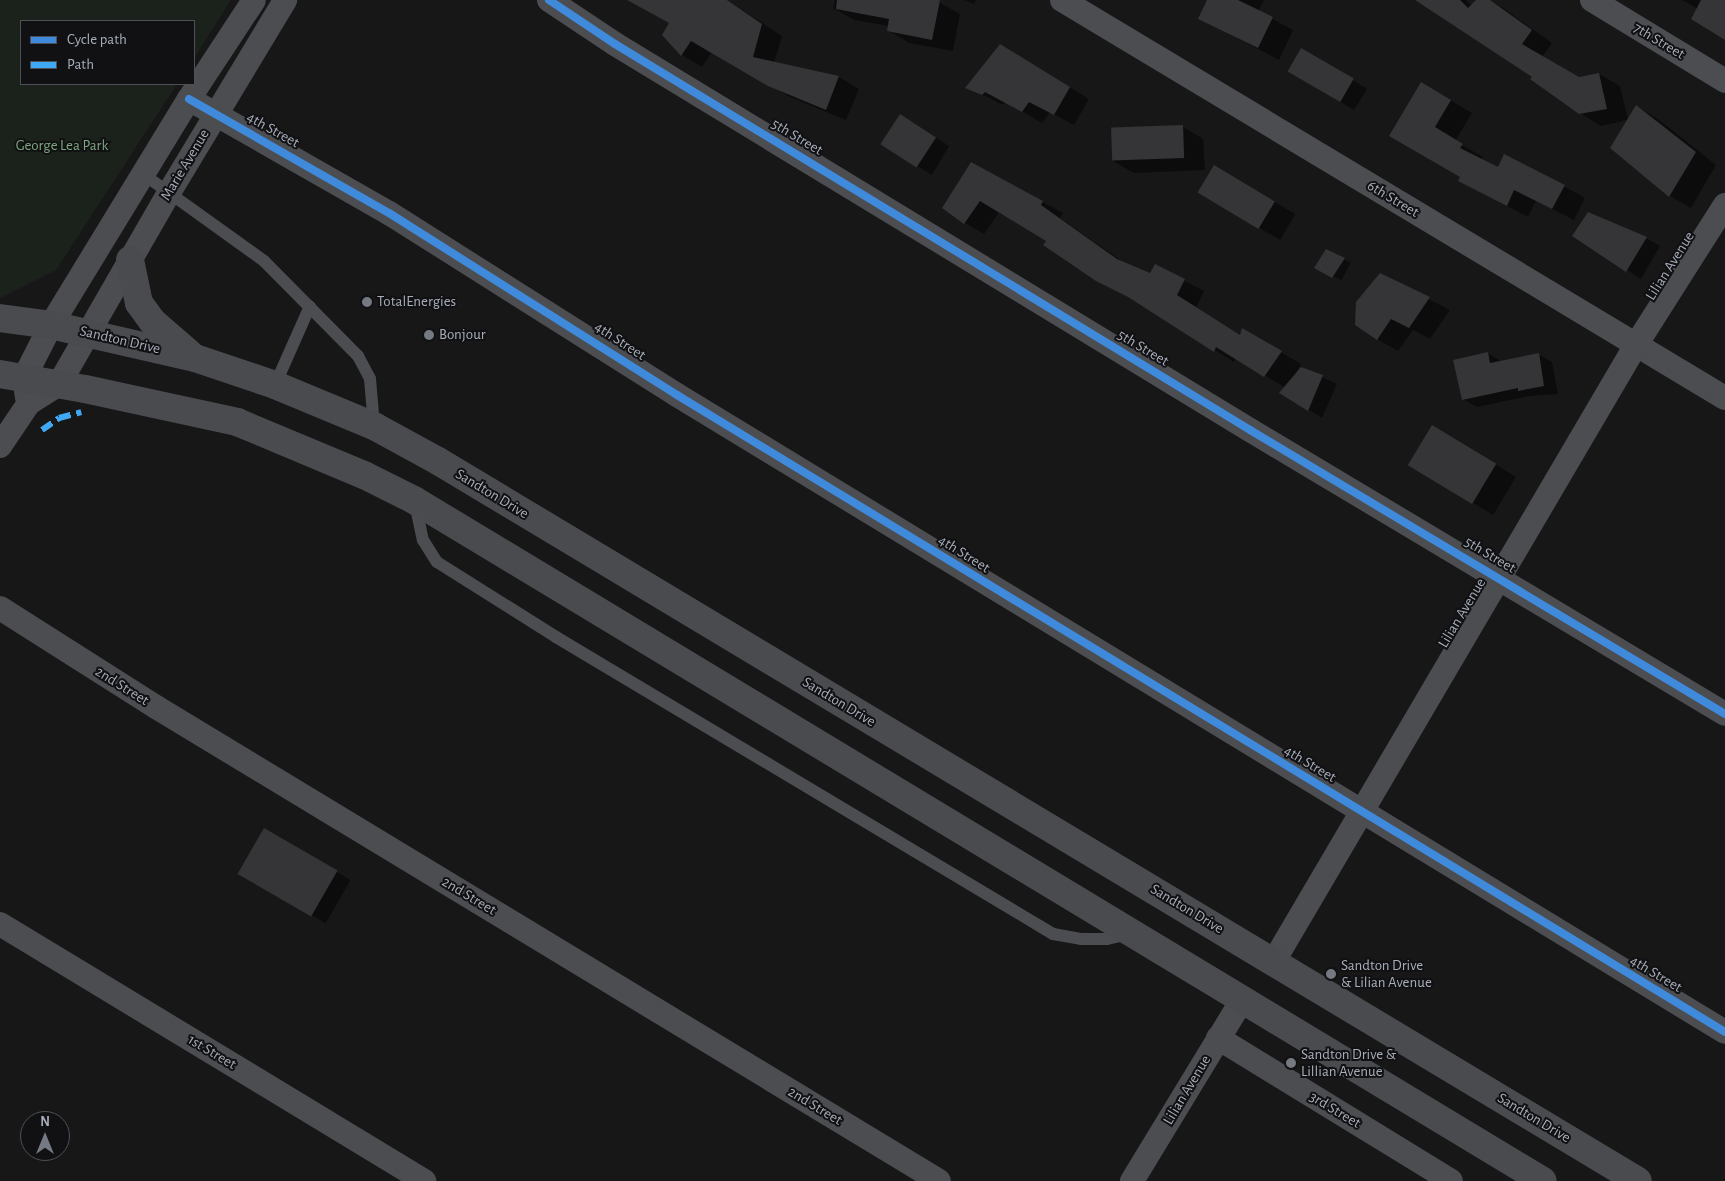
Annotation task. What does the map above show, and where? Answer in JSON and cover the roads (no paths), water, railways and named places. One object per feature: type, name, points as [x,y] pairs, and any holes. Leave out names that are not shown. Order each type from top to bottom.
[{"type":"main road","points":[[130,260],[139,303],[152,321],[195,358]]},
{"type":"main road","name":"Sandton Drive","points":[[0,318],[88,332],[195,358],[275,385],[374,426],[438,461],[1638,1181]]},
{"type":"main road","points":[[17,385],[59,384],[237,422],[364,474],[414,500],[1543,1181]]},
{"type":"street","name":"Marie Avenue","points":[[17,385],[51,325],[189,99],[254,0]]},
{"type":"street","name":"Marie Avenue","points":[[59,384],[170,191],[285,0]]},
{"type":"street","name":"5th Street","points":[[549,0],[615,44],[1250,430],[1500,577],[1725,714]]},
{"type":"street","name":"6th Street","points":[[1062,0],[1725,398]]},
{"type":"street","name":"7th Street","points":[[1592,0],[1725,81]]},
{"type":"street","name":"4th Street","points":[[189,99],[389,213],[677,395],[1725,1032]]},
{"type":"street","name":"Lilian Avenue","points":[[1274,961],[1636,345],[1725,205]]},
{"type":"street","points":[[0,446],[17,385]]},
{"type":"street","name":"2nd Street","points":[[0,608],[156,707],[939,1181]]},
{"type":"street","name":"1st Street","points":[[0,924],[424,1181]]},
{"type":"street","name":"Lilian Avenue","points":[[1132,1181],[1242,1000]]},
{"type":"street","name":"3rd Street","points":[[1218,1038],[1451,1181]]},
{"type":"lane","points":[[143,174],[241,242],[310,306],[366,366],[374,426]]},
{"type":"lane","points":[[275,385],[310,306]]},
{"type":"lane","points":[[414,500],[423,540],[437,562],[556,637],[1053,934],[1078,940],[1107,939],[1130,933]]},
{"type":"place","name":"TotalEnergies","points":[[367,302]]},
{"type":"place","name":"Bonjour","points":[[429,335]]},
{"type":"place","name":"Sandton Drive & Lilian Avenue","points":[[1331,974]]},
{"type":"place","name":"Sandton Drive & Lillian Avenue","points":[[1291,1063]]},
{"type":"park label","name":"George Lea Park","points":[[62,146]]}]
